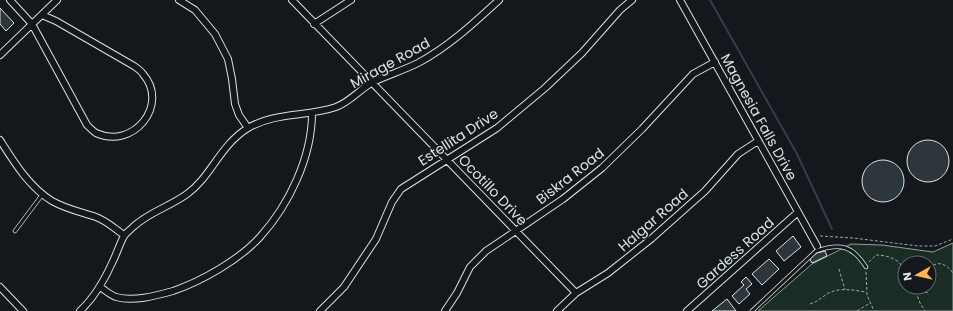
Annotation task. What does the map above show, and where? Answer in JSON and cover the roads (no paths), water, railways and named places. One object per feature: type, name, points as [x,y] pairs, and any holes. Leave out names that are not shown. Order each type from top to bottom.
[{"type":"street","points":[[10,0],[32,24],[87,125],[95,133],[107,136],[122,136],[135,130],[145,120],[152,108],[153,96],[149,83],[143,74],[134,66],[42,15]]},
{"type":"street","points":[[0,55],[57,0]]},
{"type":"street","points":[[179,0],[195,10],[215,34],[228,59],[237,110],[248,128]]},
{"type":"street","name":"Ocotillo Drive","points":[[292,0],[576,293]]},
{"type":"street","points":[[314,24],[351,0]]},
{"type":"street","name":"Mirage Road","points":[[80,311],[100,287],[107,275],[124,235],[143,218],[188,194],[203,178],[231,141],[248,128],[270,118],[312,114],[337,107],[373,82],[417,64],[433,54],[467,29],[499,0]]},
{"type":"street","name":"Estellita Drive","points":[[320,311],[344,287],[376,239],[392,202],[401,189],[497,128],[545,88],[582,53],[620,10],[632,0]]},
{"type":"street","name":"Magnesia Falls Drive","points":[[680,0],[817,246]]},
{"type":"street","name":"Biskra Road","points":[[445,311],[457,293],[470,267],[486,251],[562,199],[602,168],[642,130],[693,74],[715,62]]},
{"type":"street","points":[[100,287],[115,297],[128,299],[158,295],[191,285],[230,262],[260,238],[284,205],[304,164],[312,129],[312,114]]},
{"type":"street","points":[[0,140],[30,183],[51,200],[108,223],[124,235]]},
{"type":"street","name":"Halgar Road","points":[[557,311],[576,293],[608,273],[651,239],[705,191],[738,154],[758,141]]},
{"type":"street","name":"Gardess Road","points":[[687,311],[798,212]]},
{"type":"street","points":[[0,287],[23,311]]},
{"type":"lane","points":[[15,231],[43,193]]},
{"type":"lane","points":[[752,311],[816,251],[826,248],[840,247],[851,249],[859,256],[866,267]]},
{"type":"waterway","points":[[710,0],[797,154],[832,229]]}]
